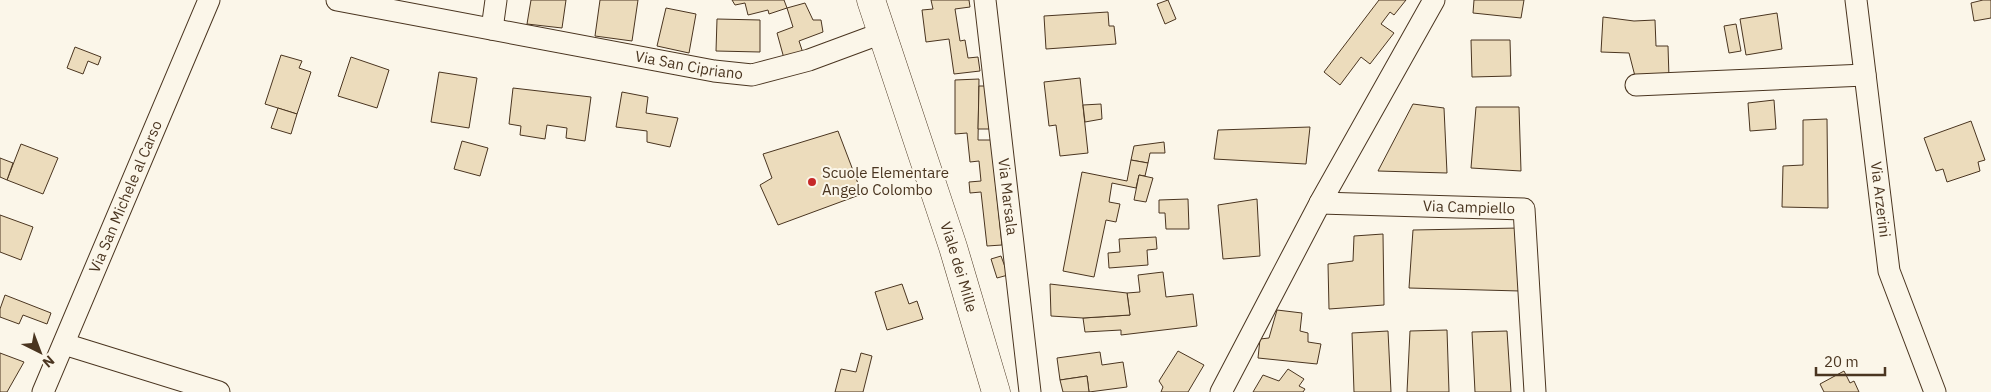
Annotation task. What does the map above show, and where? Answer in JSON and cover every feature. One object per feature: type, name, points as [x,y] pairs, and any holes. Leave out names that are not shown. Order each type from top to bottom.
[{"type":"main road","name":"Viale dei Mille","points":[[871,0],[953,247],[996,392]]},
{"type":"street","name":"Via San Michele al Carso","points":[[43,392],[209,0]]},
{"type":"street","name":"Via San Cipriano","points":[[337,0],[714,71],[752,75],[809,60],[882,33]]},
{"type":"street","points":[[492,29],[496,0]]},
{"type":"street","name":"Via Marsala","points":[[985,0],[1030,392]]},
{"type":"street","points":[[1221,392],[1320,203],[1434,0]]},
{"type":"street","name":"Via Arzerini","points":[[1856,0],[1889,271],[1936,392]]},
{"type":"street","points":[[1636,85],[1865,75]]},
{"type":"street","name":"Via Campiello","points":[[1320,203],[1524,209],[1535,392]]},
{"type":"street","points":[[64,344],[219,392]]},
{"type":"building","points":[[531,0],[566,0],[562,28],[527,24]]},
{"type":"building","points":[[600,0],[638,0],[632,41],[595,36]]},
{"type":"building","points":[[732,0],[784,0],[787,8],[769,14],[768,10],[748,15],[745,3],[735,5]]},
{"type":"building","points":[[931,0],[969,0],[970,7],[955,9],[960,41],[965,40],[968,58],[978,57],[980,71],[954,74],[949,39],[926,42],[922,10],[933,9]]},
{"type":"building","points":[[1168,0],[1176,19],[1165,24],[1157,4]]},
{"type":"building","points":[[1379,0],[1406,0],[1394,15],[1390,12],[1381,24],[1394,33],[1370,64],[1361,57],[1340,85],[1324,72]]},
{"type":"building","points":[[1474,0],[1524,0],[1521,18],[1473,13]]},
{"type":"building","points":[[1991,0],[1991,18],[1974,21],[1971,3]]},
{"type":"building","points":[[805,3],[813,20],[821,20],[823,32],[799,41],[804,56],[785,62],[777,33],[793,27],[787,8]]},
{"type":"building","points":[[666,8],[696,14],[689,53],[657,46]]},
{"type":"building","points":[[1108,12],[1109,26],[1114,26],[1116,44],[1046,49],[1044,16]]},
{"type":"building","points":[[1777,13],[1782,49],[1746,55],[1740,19]]},
{"type":"building","points":[[1603,17],[1634,21],[1655,20],[1656,46],[1668,46],[1669,78],[1636,80],[1629,53],[1601,52]]},
{"type":"building","points":[[717,19],[760,20],[760,52],[716,51]]},
{"type":"building","points":[[1736,24],[1741,51],[1729,53],[1724,26]]},
{"type":"building","points":[[1471,40],[1510,40],[1511,76],[1472,77]]},
{"type":"building","points":[[75,47],[101,57],[98,65],[88,61],[83,74],[67,68]]},
{"type":"building","points":[[281,55],[302,61],[299,68],[311,72],[297,114],[265,104]]},
{"type":"building","points":[[351,57],[389,70],[377,108],[338,96]]},
{"type":"building","points":[[439,72],[477,78],[469,128],[431,122]]},
{"type":"building","points":[[1080,78],[1088,153],[1060,156],[1056,125],[1049,126],[1044,82]]},
{"type":"building","points":[[979,79],[978,140],[991,140],[1002,245],[987,246],[981,192],[970,193],[969,182],[981,181],[979,161],[970,162],[967,133],[955,134],[955,80]]},
{"type":"building","points":[[979,86],[991,86],[991,129],[978,129]]},
{"type":"building","points":[[513,88],[591,97],[585,141],[566,138],[567,128],[547,125],[545,139],[520,135],[521,126],[509,124]]},
{"type":"building","points":[[622,92],[648,97],[646,113],[678,118],[670,147],[647,142],[647,131],[616,127]]},
{"type":"building","points":[[1774,100],[1776,129],[1750,131],[1748,103]]},
{"type":"building","points":[[1101,104],[1102,119],[1085,122],[1083,105]]},
{"type":"building","points":[[1413,104],[1444,108],[1447,173],[1378,171]]},
{"type":"building","points":[[1476,107],[1519,107],[1521,171],[1471,168]]},
{"type":"building","points":[[278,108],[297,114],[291,134],[271,128]]},
{"type":"building","points":[[1827,119],[1828,208],[1782,207],[1783,166],[1803,165],[1803,120]]},
{"type":"building","points":[[1971,121],[1985,160],[1978,162],[1980,171],[1947,182],[1943,169],[1936,171],[1924,138]]},
{"type":"building","points":[[1310,127],[1306,164],[1214,159],[1218,130]]},
{"type":"building","name":"Scuole Elementare Angelo Colombo","points":[[838,131],[862,194],[778,225],[760,185],[772,178],[763,154]]},
{"type":"building","points":[[462,141],[488,148],[480,176],[454,169]]},
{"type":"building","points":[[1164,142],[1165,153],[1150,153],[1148,163],[1131,160],[1134,146]]},
{"type":"building","points":[[21,144],[58,158],[43,194],[7,180]]},
{"type":"building","points":[[0,158],[13,163],[7,180],[0,177]]},
{"type":"building","points":[[1131,160],[1148,163],[1145,176],[1139,175],[1136,188],[1112,183],[1109,202],[1120,204],[1116,222],[1106,220],[1094,277],[1063,271],[1082,172],[1127,181]]},
{"type":"building","points":[[1139,175],[1153,178],[1146,202],[1134,200]]},
{"type":"building","points":[[1188,199],[1189,229],[1166,229],[1165,213],[1159,213],[1159,200]]},
{"type":"building","points":[[1257,199],[1260,256],[1223,259],[1218,205]]},
{"type":"building","points":[[0,215],[33,227],[21,260],[0,252]]},
{"type":"building","points":[[1519,228],[1520,291],[1409,288],[1413,230]]},
{"type":"building","points":[[1383,234],[1384,305],[1329,309],[1328,264],[1353,261],[1354,236]]},
{"type":"building","points":[[1156,237],[1157,249],[1147,250],[1148,265],[1109,268],[1108,253],[1120,252],[1119,239]]},
{"type":"building","points":[[1001,256],[1008,275],[997,278],[991,259]]},
{"type":"building","points":[[1163,272],[1166,297],[1193,294],[1197,326],[1121,335],[1121,330],[1085,332],[1083,318],[1130,315],[1127,293],[1140,292],[1138,275]]},
{"type":"building","points":[[902,284],[909,304],[917,301],[923,319],[887,330],[875,292]]},
{"type":"building","points":[[1050,284],[1127,293],[1130,315],[1083,318],[1051,316]]},
{"type":"building","points":[[5,295],[51,313],[47,324],[23,315],[19,324],[0,317],[0,309]]},
{"type":"building","points":[[1277,310],[1302,313],[1300,331],[1308,333],[1308,342],[1321,344],[1317,364],[1258,358],[1260,339],[1269,338]]},
{"type":"building","points":[[1447,330],[1449,392],[1407,392],[1410,331]]},
{"type":"building","points":[[1388,331],[1391,392],[1354,392],[1352,333]]},
{"type":"building","points":[[1507,331],[1511,392],[1475,392],[1472,332]]},
{"type":"building","points":[[1178,351],[1204,365],[1188,392],[1161,392],[1163,387],[1159,381]]},
{"type":"building","points":[[1100,352],[1102,365],[1123,362],[1127,387],[1089,392],[1087,376],[1060,380],[1057,358]]},
{"type":"building","points":[[0,353],[24,362],[7,392],[0,392]]},
{"type":"building","points":[[861,353],[872,356],[863,392],[835,392],[841,369],[856,372]]},
{"type":"building","points":[[1288,369],[1304,379],[1299,386],[1305,389],[1303,392],[1253,392],[1263,375],[1279,381]]},
{"type":"building","points":[[1844,371],[1850,383],[1854,381],[1859,392],[1824,392],[1820,384]]},
{"type":"building","points":[[1087,376],[1089,392],[1063,392],[1060,380]]},
{"type":"place","name":"Scuole Elementare Angelo Colombo","points":[[812,182]]}]
